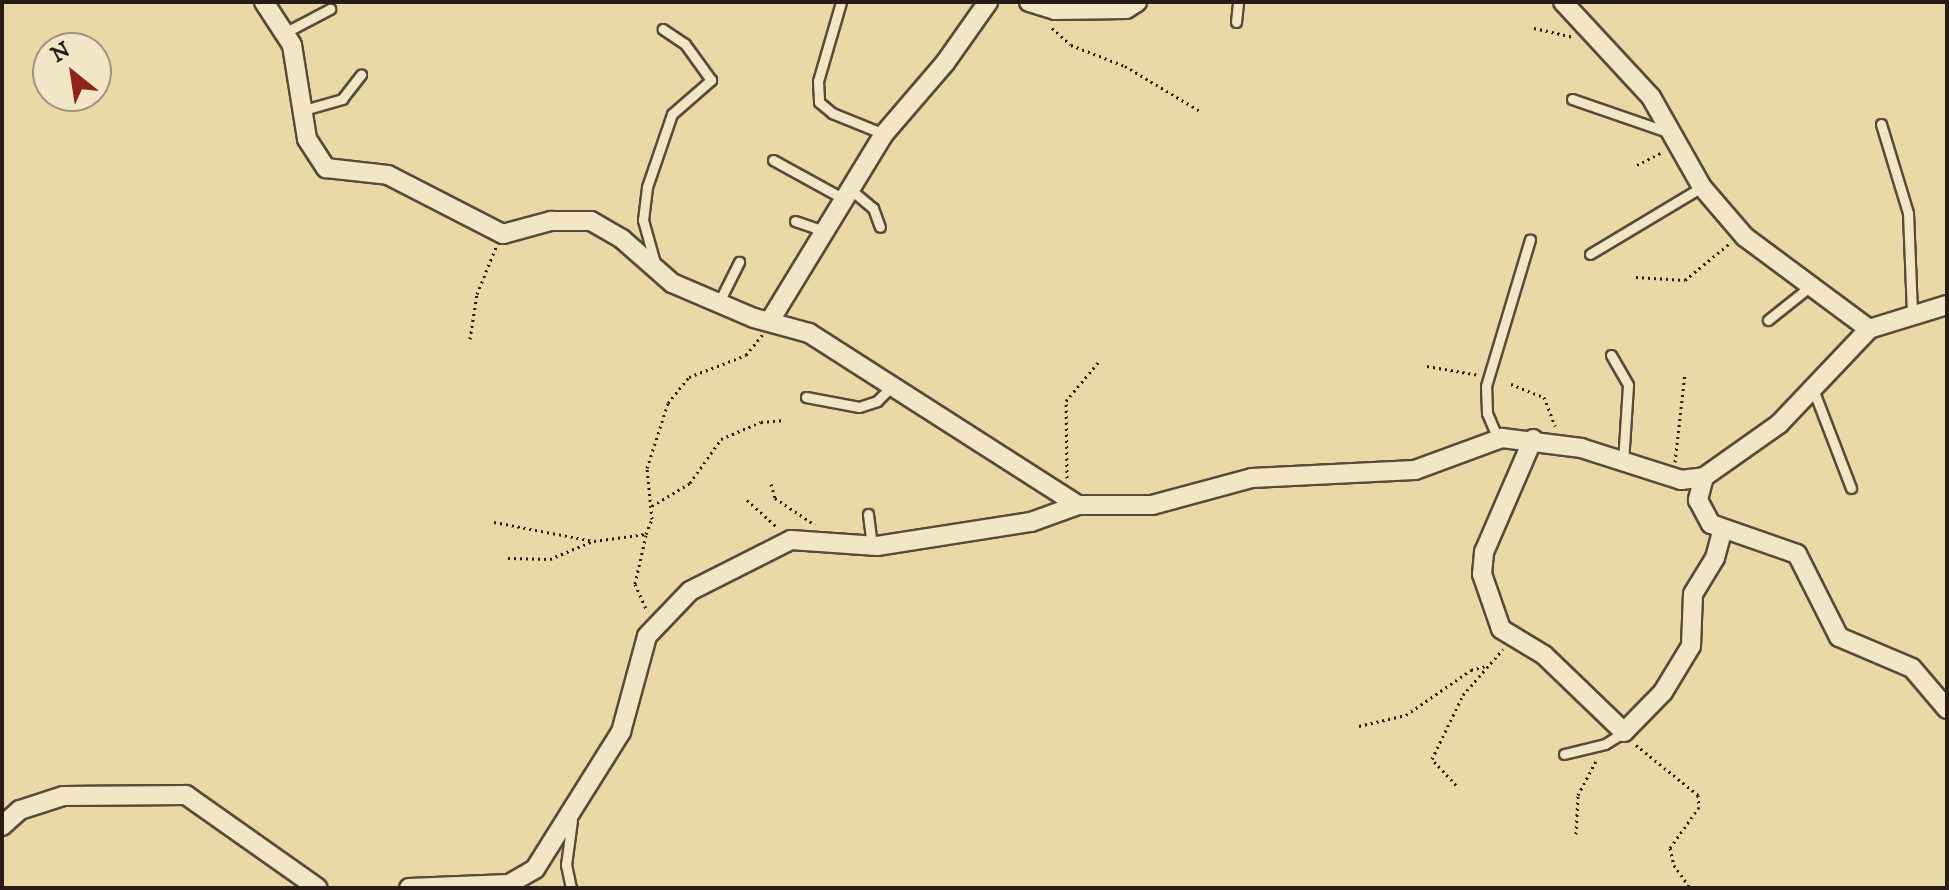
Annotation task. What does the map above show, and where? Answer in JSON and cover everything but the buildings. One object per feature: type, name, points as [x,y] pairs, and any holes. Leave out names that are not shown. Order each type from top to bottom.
[{"type":"street","points":[[264,2],[286,32],[299,65],[307,139],[326,168],[388,175],[503,234],[551,221],[591,221],[622,239],[659,274],[754,318],[771,319],[809,333],[1070,501],[1152,505],[1252,478],[1415,470],[1498,439],[1558,443],[1673,478],[1704,477],[1779,424],[1869,329],[1947,305]]},
{"type":"street","points":[[771,319],[884,134],[945,63],[988,2]]},
{"type":"street","points":[[1029,2],[1126,9],[1137,2]]},
{"type":"street","points":[[1563,2],[1651,97],[1702,187],[1742,233],[1869,329]]},
{"type":"street","points":[[1533,439],[1481,563],[1497,620],[1513,637],[1544,655],[1624,732],[1663,692],[1691,646],[1693,594],[1715,558],[1722,532]]},
{"type":"street","points":[[1704,477],[1698,500],[1711,524],[1722,532],[1797,554],[1839,637],[1901,661],[1941,688],[1947,709]]},
{"type":"street","points":[[409,888],[523,879],[535,869],[625,725],[638,659],[656,624],[690,591],[791,540],[872,546],[1031,522],[1070,501]]},
{"type":"street","points":[[2,826],[20,810],[63,796],[186,795],[318,888]]},
{"type":"lane","points":[[841,2],[818,81],[819,102],[884,134]]},
{"type":"lane","points":[[1236,22],[1238,2]]},
{"type":"lane","points":[[286,32],[330,9]]},
{"type":"lane","points":[[659,274],[643,220],[645,195],[672,114],[711,80],[685,44],[663,29]]},
{"type":"lane","points":[[304,110],[342,99],[361,75]]},
{"type":"lane","points":[[1572,99],[1675,139]]},
{"type":"lane","points":[[1881,124],[1908,213],[1912,314]]},
{"type":"lane","points":[[773,160],[873,208],[880,227]]},
{"type":"lane","points":[[1590,254],[1702,187]]},
{"type":"lane","points":[[795,221],[824,231]]},
{"type":"lane","points":[[1498,439],[1484,399],[1487,376],[1530,239]]},
{"type":"lane","points":[[719,302],[739,262]]},
{"type":"lane","points":[[1768,320],[1813,285]]},
{"type":"lane","points":[[1611,355],[1628,385],[1623,462]]},
{"type":"lane","points":[[806,397],[859,407],[877,401],[892,386]]},
{"type":"lane","points":[[1813,389],[1851,488]]},
{"type":"lane","points":[[868,514],[872,546]]},
{"type":"lane","points":[[1564,754],[1605,744],[1624,732]]},
{"type":"lane","points":[[571,888],[566,865],[573,808]]},
{"type":"path","points":[[1045,20],[1071,45],[1125,66],[1200,111]]},
{"type":"path","points":[[1534,28],[1602,44]]},
{"type":"path","points":[[1637,165],[1675,139]]},
{"type":"path","points":[[1636,277],[1685,280],[1742,233]]},
{"type":"path","points":[[470,339],[477,294],[503,234]]},
{"type":"path","points":[[656,624],[635,584],[652,506],[647,468],[651,442],[678,387],[689,377],[746,355],[771,319]]},
{"type":"path","points":[[1070,501],[1066,401],[1100,360]]},
{"type":"path","points":[[1427,366],[1487,376]]},
{"type":"path","points":[[1673,478],[1685,373]]},
{"type":"path","points":[[1511,384],[1550,403],[1558,443]]},
{"type":"path","points":[[652,506],[690,483],[721,439],[761,422],[782,420]]},
{"type":"path","points":[[771,484],[775,498],[812,520],[825,541]]},
{"type":"path","points":[[747,500],[791,540]]},
{"type":"path","points":[[494,522],[594,541]]},
{"type":"path","points":[[508,558],[550,559],[594,541],[646,534]]},
{"type":"path","points":[[1456,785],[1432,759],[1463,695],[1513,637]]},
{"type":"path","points":[[1359,726],[1406,715],[1471,670],[1487,667]]},
{"type":"path","points":[[1624,732],[1698,795],[1699,807],[1670,848],[1674,865],[1690,888]]},
{"type":"path","points":[[1576,834],[1578,795],[1605,744]]}]
